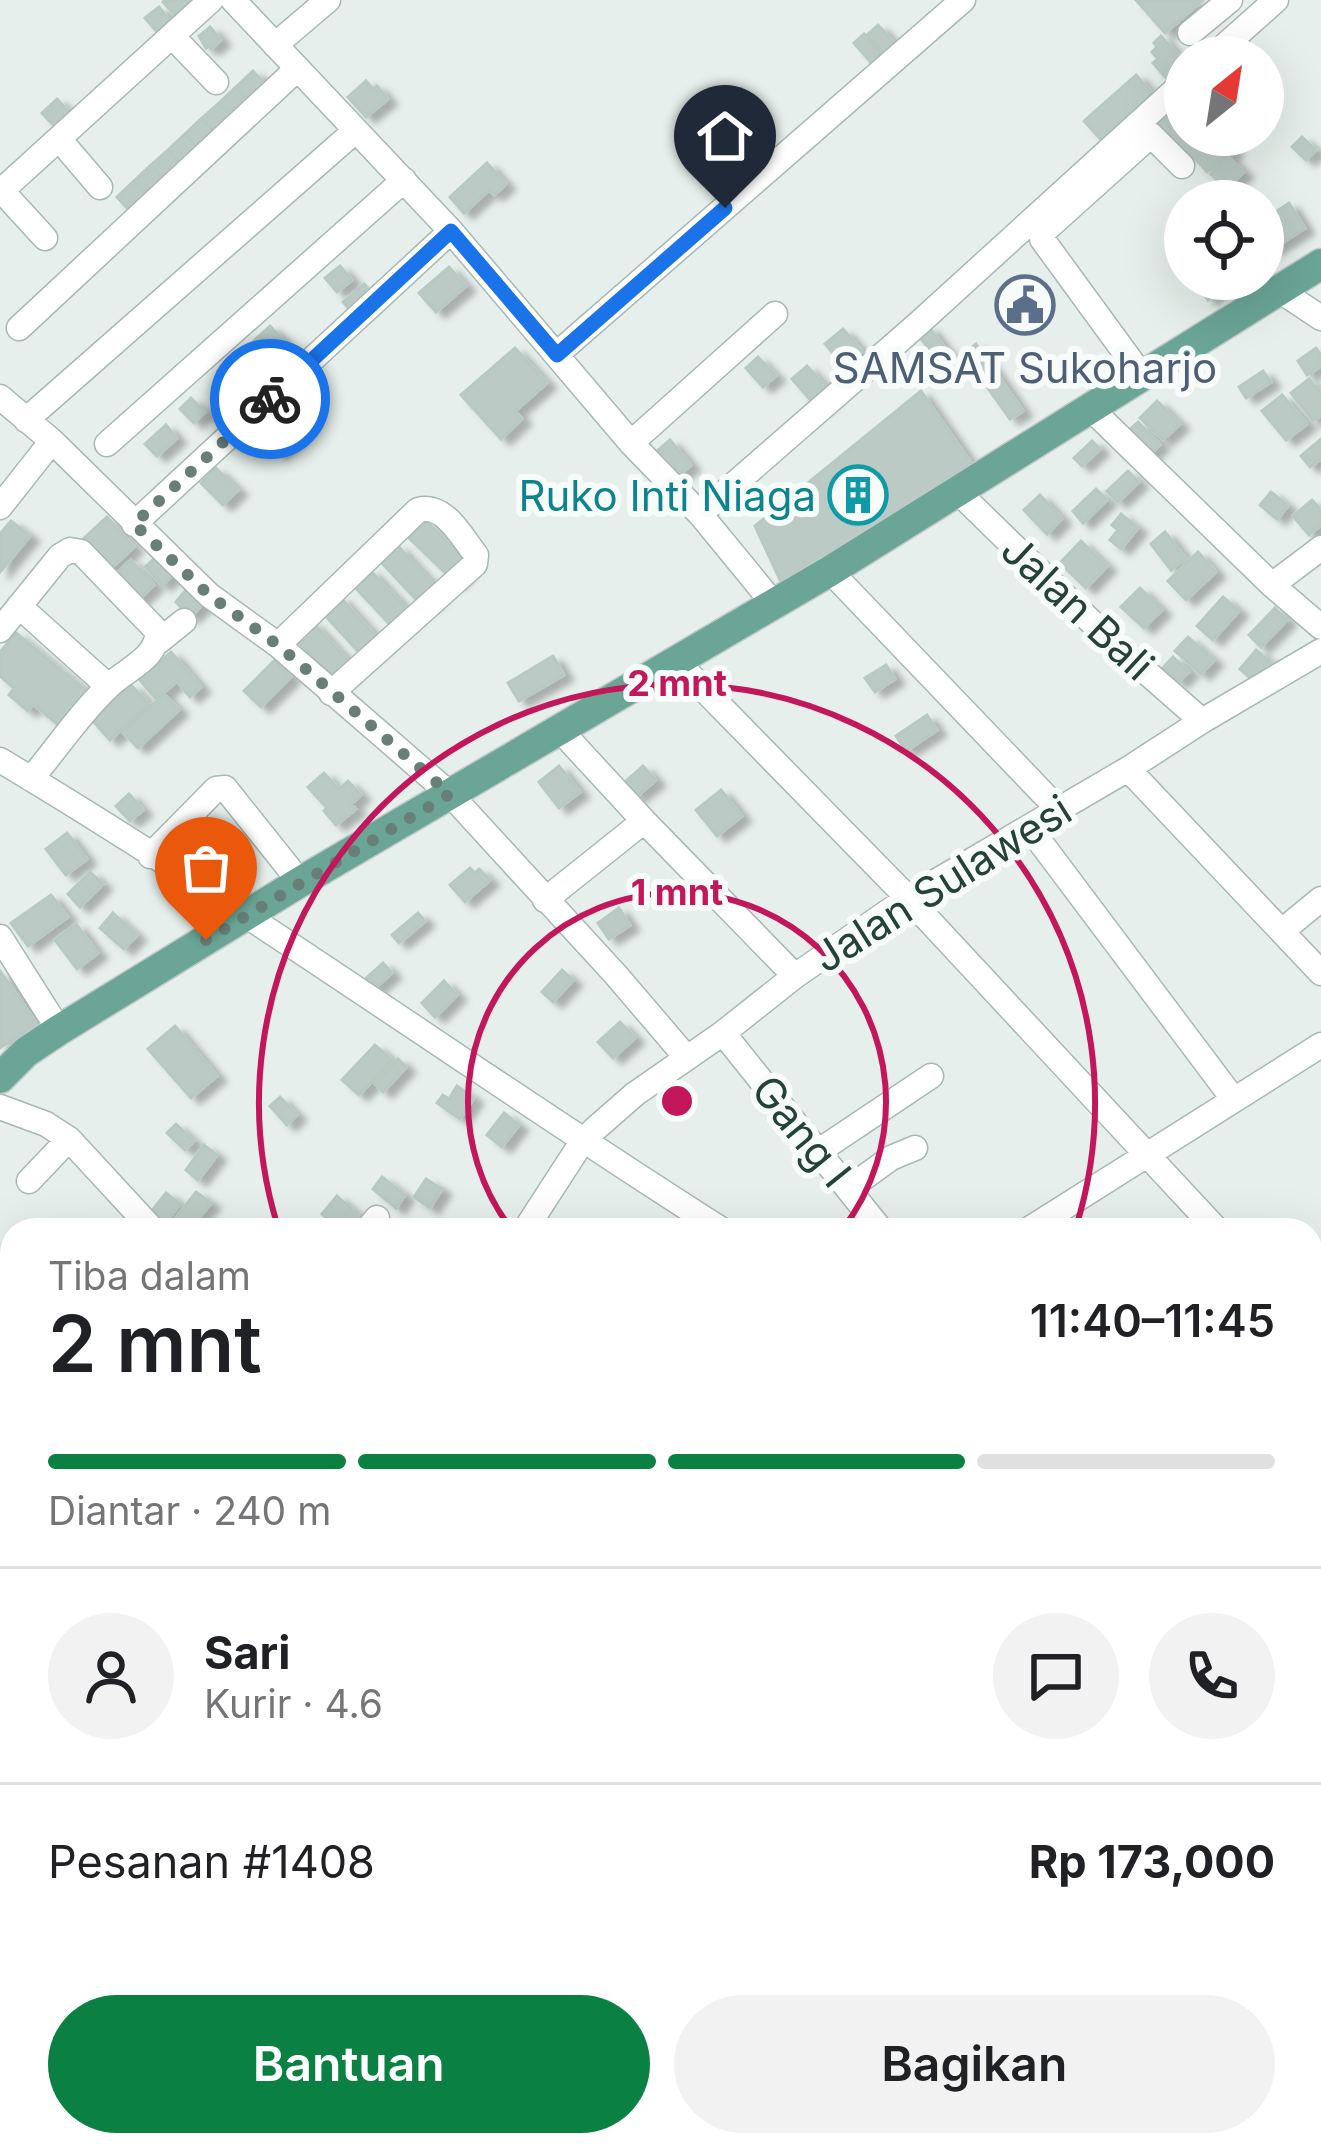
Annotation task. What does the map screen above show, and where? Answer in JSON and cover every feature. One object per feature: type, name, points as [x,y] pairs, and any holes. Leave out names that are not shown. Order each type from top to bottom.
[{"type":"main road","points":[[1284,287],[1321,264]]},
{"type":"main road","points":[[0,1078],[58,1030],[300,882],[830,572],[1264,300]]},
{"type":"street","points":[[45,238],[1,192],[211,0]]},
{"type":"street","points":[[233,0],[451,231],[773,603]]},
{"type":"street","points":[[275,45],[328,0]]},
{"type":"street","points":[[557,355],[963,0]]},
{"type":"street","points":[[1190,33],[1230,0]]},
{"type":"street","points":[[1236,36],[1276,0]]},
{"type":"street","points":[[172,36],[216,82]]},
{"type":"street","points":[[19,328],[297,69]]},
{"type":"street","points":[[700,514],[919,324],[1164,100]]},
{"type":"street","points":[[26,420],[355,131]]},
{"type":"street","points":[[1142,376],[1042,233],[1151,136],[1182,166]]},
{"type":"street","points":[[59,139],[100,187]]},
{"type":"street","points":[[107,444],[404,180]]},
{"type":"street","points":[[134,524],[451,231]]},
{"type":"street","points":[[1284,293],[1321,318]]},
{"type":"street","points":[[631,443],[776,314]]},
{"type":"street","points":[[0,397],[52,441],[209,595],[278,645],[450,794],[686,1057]]},
{"type":"street","points":[[1090,408],[1321,627]]},
{"type":"street","points":[[0,507],[52,441]]},
{"type":"street","name":"Jalan Bali","points":[[956,490],[1202,721]]},
{"type":"street","points":[[278,645],[418,510],[429,507],[440,512],[476,555],[476,564],[331,693]]},
{"type":"street","points":[[1272,585],[1321,548]]},
{"type":"street","points":[[0,631],[60,556],[70,550],[81,552],[151,621],[158,631],[158,643]]},
{"type":"street","points":[[830,572],[1059,810]]},
{"type":"street","points":[[19,606],[108,686]]},
{"type":"street","points":[[31,778],[108,686],[184,621]]},
{"type":"street","name":"Jalan Sulawesi","points":[[533,1218],[582,1142],[635,1094],[795,976],[908,898],[1321,651]]},
{"type":"street","points":[[677,662],[908,898],[1206,1218]]},
{"type":"street","points":[[560,729],[795,976]]},
{"type":"street","points":[[0,760],[410,1022],[582,1142],[703,1218]]},
{"type":"street","points":[[1128,770],[1321,973]]},
{"type":"street","points":[[150,856],[216,788],[225,788],[300,882]]},
{"type":"street","points":[[545,900],[644,820]]},
{"type":"street","points":[[1029,827],[1234,1100]]},
{"type":"street","points":[[1282,931],[1321,899]]},
{"type":"street","points":[[0,937],[58,1030]]},
{"type":"street","name":"Gang I","points":[[723,1033],[871,1218]]},
{"type":"street","points":[[1047,1218],[1321,1045]]},
{"type":"street","points":[[819,1151],[932,1076]]},
{"type":"street","points":[[0,1107],[69,1138],[142,1218]]},
{"type":"street","points":[[29,1181],[69,1138]]},
{"type":"street","points":[[848,1189],[891,1158],[914,1148]]},
{"type":"building","points":[[165,0],[190,0],[192,2],[176,16]]},
{"type":"building","points":[[1136,0],[1203,0],[1165,33]]},
{"type":"building","points":[[159,7],[170,21],[157,32],[145,18]]},
{"type":"building","points":[[878,25],[896,45],[885,55],[867,35]]},
{"type":"building","points":[[210,27],[221,40],[211,49],[199,36]]},
{"type":"building","points":[[864,34],[885,59],[876,68],[854,43]]},
{"type":"building","points":[[1161,36],[1164,39],[1164,76],[1153,63],[1158,59],[1152,52],[1157,47],[1154,43]]},
{"type":"building","points":[[253,71],[266,85],[249,101],[236,87]]},
{"type":"building","points":[[1136,75],[1159,101],[1108,147],[1084,121]]},
{"type":"building","points":[[366,81],[388,99],[366,117],[348,97]]},
{"type":"building","points":[[236,87],[249,101],[232,117],[219,103]]},
{"type":"building","points":[[57,99],[71,114],[56,128],[42,113]]},
{"type":"building","points":[[219,103],[232,117],[215,132],[202,118]]},
{"type":"building","points":[[202,118],[215,132],[198,148],[185,134]]},
{"type":"building","points":[[185,134],[198,148],[181,164],[168,150]]},
{"type":"building","points":[[1302,137],[1316,150],[1306,160],[1292,147]]},
{"type":"building","points":[[168,150],[181,164],[164,179],[151,165]]},
{"type":"building","points":[[1193,156],[1227,156],[1207,172]]},
{"type":"building","points":[[1229,157],[1244,172],[1236,180],[1217,180],[1211,174]]},
{"type":"building","points":[[487,163],[506,184],[494,195],[489,190],[464,213],[450,197]]},
{"type":"building","points":[[151,165],[164,179],[147,195],[134,181]]},
{"type":"building","points":[[134,181],[147,195],[130,211],[117,197]]},
{"type":"building","points":[[1289,203],[1305,228],[1284,242],[1284,206]]},
{"type":"building","points":[[340,266],[352,280],[337,292],[325,278]]},
{"type":"building","points":[[449,267],[466,286],[436,312],[419,293]]},
{"type":"building","points":[[364,284],[376,297],[355,316],[343,302]]},
{"type":"building","points":[[270,326],[284,341],[271,352],[258,337]]},
{"type":"building","points":[[929,327],[956,362],[946,370],[918,335]]},
{"type":"building","points":[[843,329],[869,359],[851,374],[825,344]]},
{"type":"building","points":[[258,337],[271,352],[259,363],[245,349]]},
{"type":"building","points":[[976,344],[1023,411],[1010,419],[963,353]]},
{"type":"building","points":[[515,348],[547,383],[515,411],[522,419],[501,439],[461,395]]},
{"type":"building","points":[[1316,348],[1321,366],[1307,375],[1298,361]]},
{"type":"building","points":[[758,357],[776,376],[763,387],[746,368]]},
{"type":"building","points":[[230,361],[244,376],[232,387],[218,371]]},
{"type":"building","points":[[807,366],[834,395],[818,409],[792,379]]},
{"type":"building","points":[[1263,371],[1271,382],[1246,398],[1239,387]]},
{"type":"building","points":[[1309,379],[1321,393],[1321,415],[1313,421],[1291,393]]},
{"type":"building","name":"Ruko Inti Niaga","points":[[921,391],[972,464],[782,584],[755,526]]},
{"type":"building","points":[[1282,395],[1307,424],[1286,440],[1262,411]]},
{"type":"building","points":[[191,398],[205,412],[194,423],[180,409]]},
{"type":"building","points":[[1157,401],[1180,424],[1163,440],[1140,418]]},
{"type":"building","points":[[278,420],[294,438],[278,453],[262,435]]},
{"type":"building","points":[[1138,422],[1160,445],[1146,458],[1124,435]]},
{"type":"building","points":[[166,425],[177,438],[157,456],[145,444]]},
{"type":"building","points":[[1321,439],[1321,459],[1310,467],[1301,456]]},
{"type":"building","points":[[670,440],[691,465],[676,478],[655,453]]},
{"type":"building","points":[[1092,441],[1100,449],[1082,466],[1074,458]]},
{"type":"building","points":[[216,468],[238,490],[223,505],[201,483]]},
{"type":"building","points":[[1128,471],[1139,482],[1118,502],[1107,491]]},
{"type":"building","points":[[1096,489],[1107,500],[1083,523],[1073,511]]},
{"type":"building","points":[[1271,492],[1288,506],[1277,519],[1260,505]]},
{"type":"building","points":[[1040,495],[1062,519],[1047,534],[1024,510]]},
{"type":"building","points":[[1312,500],[1321,510],[1321,525],[1309,535],[1293,516]]},
{"type":"building","points":[[1121,514],[1138,528],[1121,549],[1110,540],[1118,530],[1112,525]]},
{"type":"building","points":[[107,517],[134,547],[107,572],[80,542]]},
{"type":"building","points":[[11,521],[30,536],[0,572],[0,534]]},
{"type":"building","points":[[426,521],[471,565],[455,582],[409,538]]},
{"type":"building","points":[[1165,532],[1186,558],[1171,570],[1151,544]]},
{"type":"building","points":[[1081,541],[1107,566],[1086,588],[1060,563]]},
{"type":"building","points":[[398,546],[441,593],[424,608],[381,562]]},
{"type":"building","points":[[1198,552],[1216,572],[1186,600],[1168,581]]},
{"type":"building","points":[[157,556],[174,574],[162,585],[145,567]]},
{"type":"building","points":[[131,560],[154,585],[136,602],[113,577]]},
{"type":"building","points":[[370,570],[413,616],[396,631],[353,585]]},
{"type":"building","points":[[189,586],[204,603],[190,617],[176,602]]},
{"type":"building","points":[[1140,588],[1162,610],[1144,628],[1121,607]]},
{"type":"building","points":[[340,597],[383,644],[365,659],[323,613]]},
{"type":"building","points":[[1223,597],[1239,611],[1213,640],[1197,626]]},
{"type":"building","points":[[1275,608],[1287,620],[1261,647],[1249,635]]},
{"type":"building","points":[[312,622],[355,668],[338,684],[295,638]]},
{"type":"building","points":[[16,633],[90,694],[62,728],[33,704],[28,711],[9,695],[14,688],[0,676],[0,652]]},
{"type":"building","points":[[1188,637],[1214,660],[1201,674],[1175,651]]},
{"type":"building","points":[[1256,650],[1275,666],[1258,685],[1240,669]]},
{"type":"building","points":[[171,652],[201,687],[190,697],[177,681],[156,699],[139,679]]},
{"type":"building","points":[[553,656],[564,675],[519,701],[508,683]]},
{"type":"building","points":[[1173,657],[1189,672],[1178,682],[1163,668]]},
{"type":"building","points":[[275,660],[291,677],[261,707],[244,691]]},
{"type":"building","points":[[886,665],[895,679],[875,692],[865,678]]},
{"type":"building","points":[[131,685],[149,704],[110,740],[92,720]]},
{"type":"building","points":[[164,694],[179,710],[138,748],[123,732]]},
{"type":"building","points":[[927,715],[937,730],[906,751],[896,736]]},
{"type":"building","points":[[559,766],[580,792],[559,808],[539,782]]},
{"type":"building","points":[[643,766],[656,780],[636,797],[624,783]]},
{"type":"building","points":[[324,773],[339,789],[348,781],[361,795],[351,804],[356,809],[336,825],[308,787]]},
{"type":"building","points":[[721,790],[742,816],[717,836],[696,810]]},
{"type":"building","points":[[129,794],[143,810],[130,821],[116,806]]},
{"type":"building","points":[[67,833],[87,859],[66,875],[46,849]]},
{"type":"building","points":[[470,868],[475,873],[479,869],[490,880],[465,902],[450,885]]},
{"type":"building","points":[[90,872],[103,884],[80,907],[68,894]]},
{"type":"building","points":[[51,895],[68,917],[28,946],[11,923]]},
{"type":"building","points":[[619,908],[630,925],[609,939],[598,923]]},
{"type":"building","points":[[113,913],[137,935],[124,949],[100,928]]},
{"type":"building","points":[[418,913],[425,921],[399,943],[392,935]]},
{"type":"building","points":[[76,924],[98,953],[77,969],[55,940]]},
{"type":"building","points":[[383,963],[392,973],[373,990],[364,980]]},
{"type":"building","points":[[562,970],[573,980],[553,1002],[542,992]]},
{"type":"building","points":[[0,971],[36,1023],[0,1048]]},
{"type":"building","points":[[444,981],[457,995],[435,1017],[422,1003]]},
{"type":"building","points":[[620,1022],[635,1038],[613,1058],[598,1042]]},
{"type":"building","points":[[175,1026],[217,1076],[191,1098],[148,1049]]},
{"type":"building","points":[[375,1045],[392,1060],[359,1095],[342,1080]]},
{"type":"building","points":[[398,1059],[406,1067],[383,1092],[375,1084]]},
{"type":"building","points":[[457,1086],[474,1098],[460,1119],[437,1103],[443,1095],[449,1099]]},
{"type":"building","points":[[280,1097],[297,1115],[287,1125],[270,1106]]},
{"type":"building","points":[[504,1113],[519,1125],[502,1147],[487,1135]]},
{"type":"building","points":[[176,1124],[194,1141],[185,1150],[167,1133]]},
{"type":"building","points":[[204,1145],[217,1155],[198,1180],[186,1170]]},
{"type":"building","points":[[382,1177],[405,1195],[396,1208],[373,1189]]},
{"type":"building","points":[[426,1179],[442,1189],[430,1208],[414,1197]]},
{"type":"building","points":[[196,1192],[211,1203],[199,1218],[176,1218]]},
{"type":"building","points":[[166,1193],[180,1204],[169,1218],[150,1213]]},
{"type":"building","points":[[337,1196],[361,1218],[326,1218],[322,1214]]},
{"type":"way so far","points":[[206,940],[450,794],[278,645],[209,595],[134,524],[270,399]]},
{"type":"place","name":"SAMSAT Sukoharjo","points":[[1025,305]]},
{"type":"place","name":"Ruko Inti Niaga","points":[[858,495]]},
{"type":"route","points":[[270,399],[451,231],[557,355],[725,208]]}]
